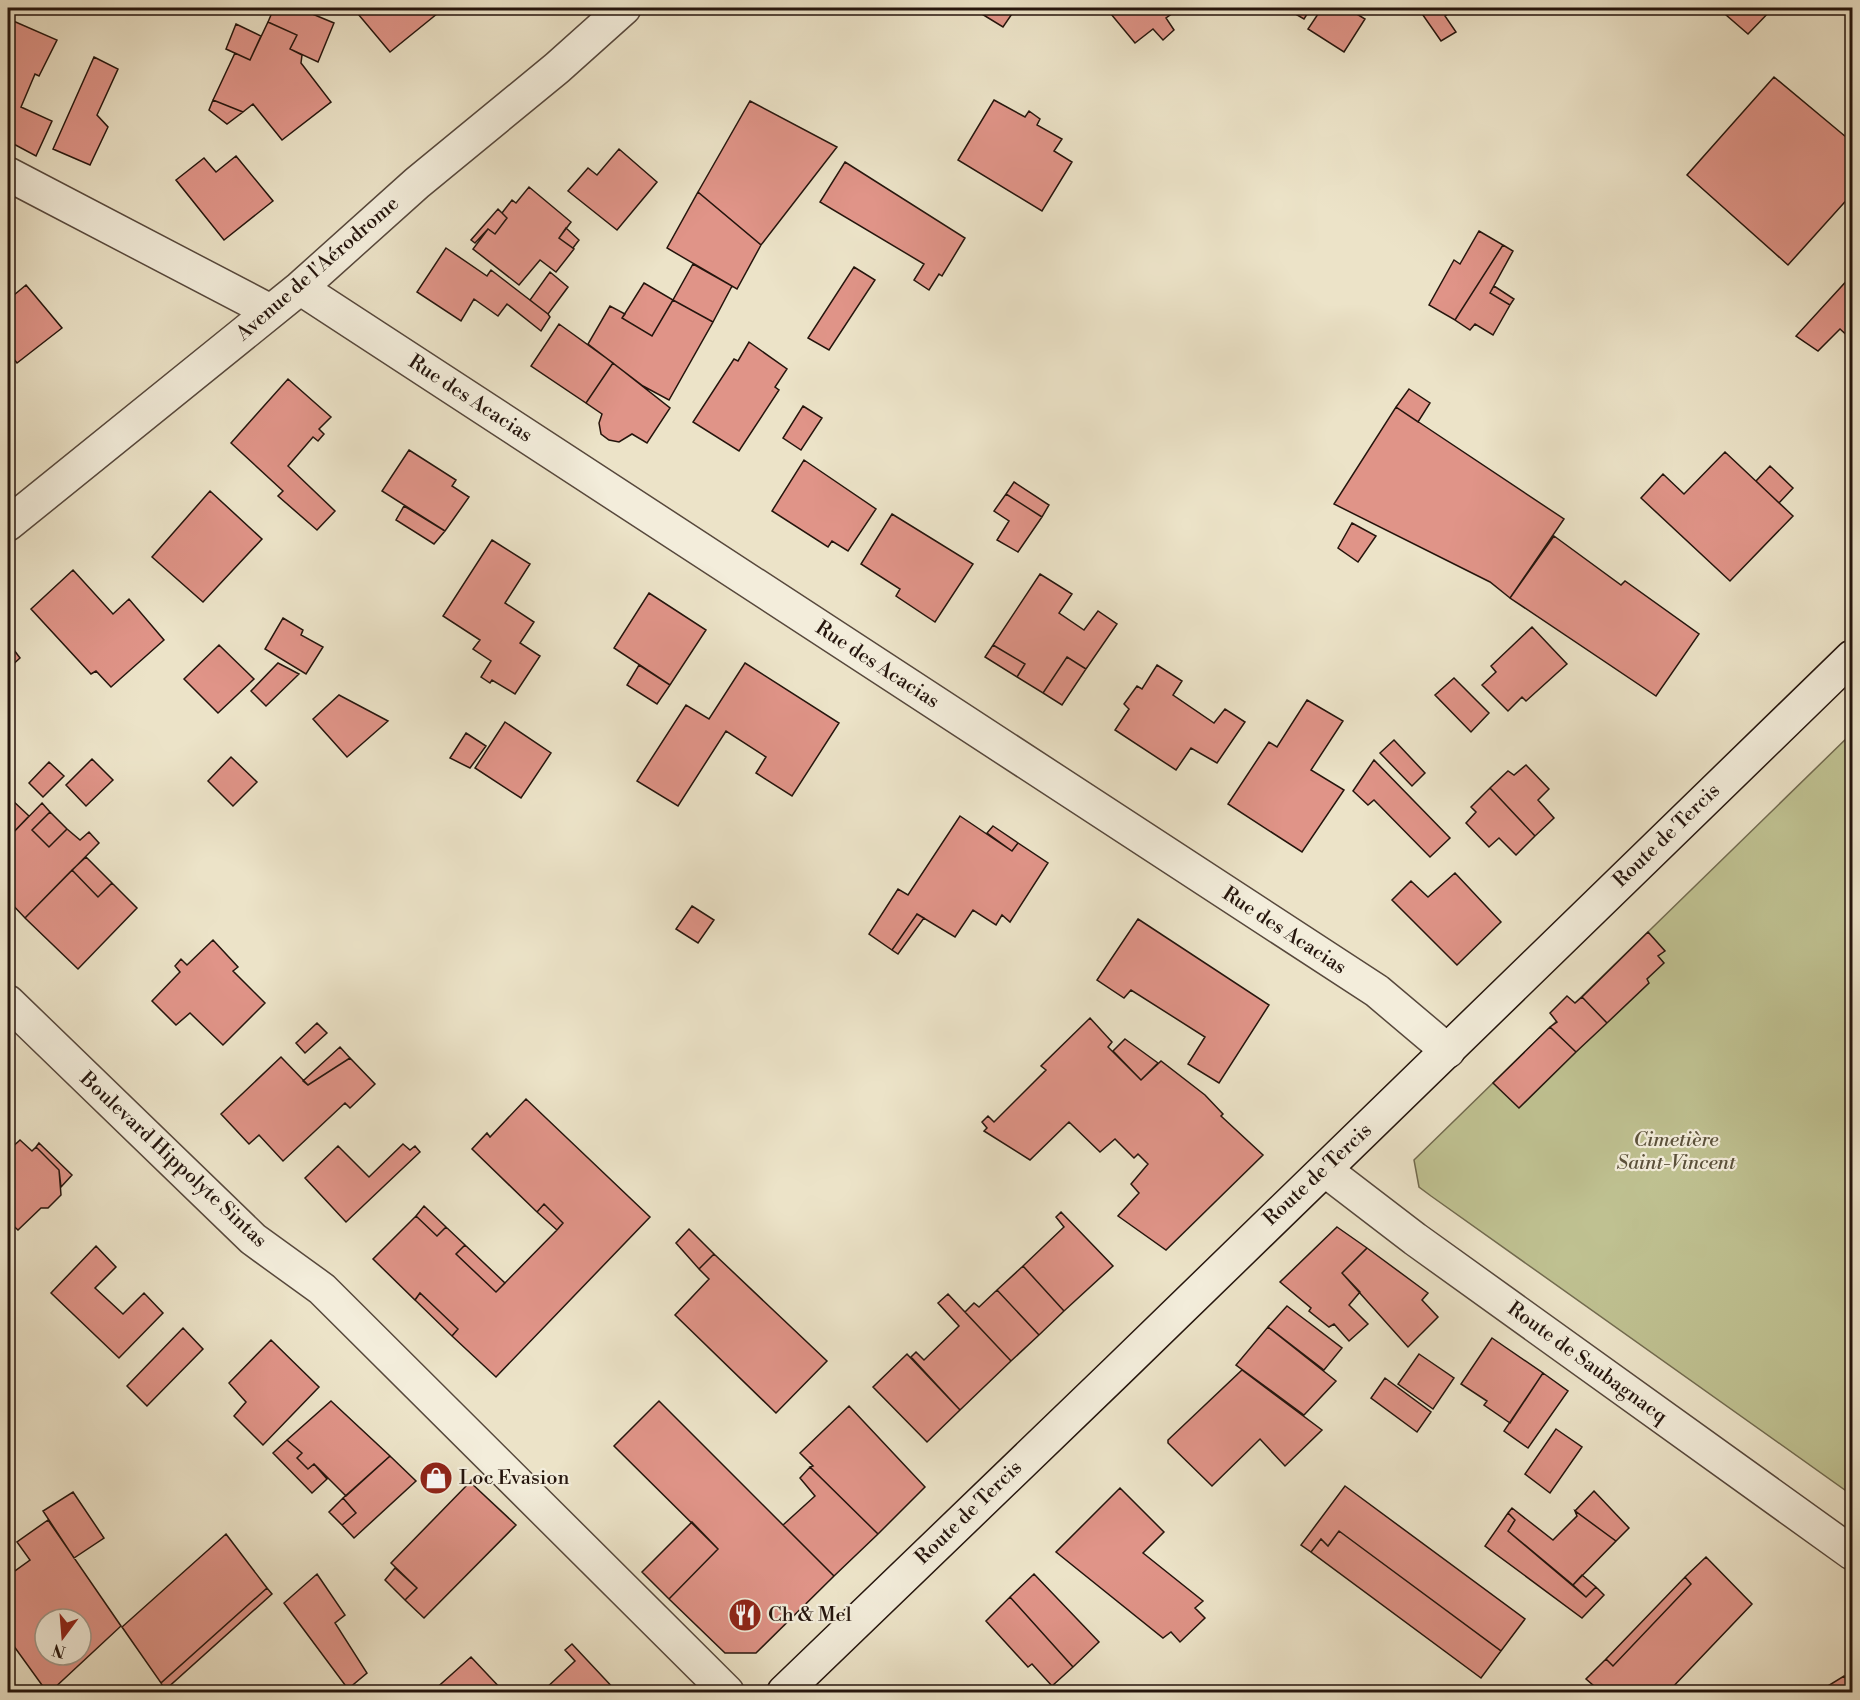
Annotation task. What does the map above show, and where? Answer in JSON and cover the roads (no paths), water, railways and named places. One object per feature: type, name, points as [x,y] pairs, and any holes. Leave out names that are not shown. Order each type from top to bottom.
[{"type":"street","name":"Avenue de l'Aérodrome","points":[[8,524],[300,288],[417,183],[557,68],[624,8]]},
{"type":"street","points":[[8,174],[270,311]]},
{"type":"street","name":"Rue des Acacias","points":[[300,288],[1377,991],[1448,1051]]},
{"type":"street","name":"Route de Tercis","points":[[784,1692],[1852,657]]},
{"type":"street","name":"Boulevard Hippolyte Sintas","points":[[8,1002],[253,1239],[322,1288],[727,1692]]},
{"type":"street","name":"Route de Saubagnacq","points":[[1324,1170],[1415,1239],[1852,1553]]},
{"type":"place","name":"Loc Evasion","points":[[436,1478]]},
{"type":"place","name":"Ch & Mel","points":[[745,1615]]},
{"type":"park label","name":"Cimetière Saint-Vincent","points":[[1676,1152]]}]
